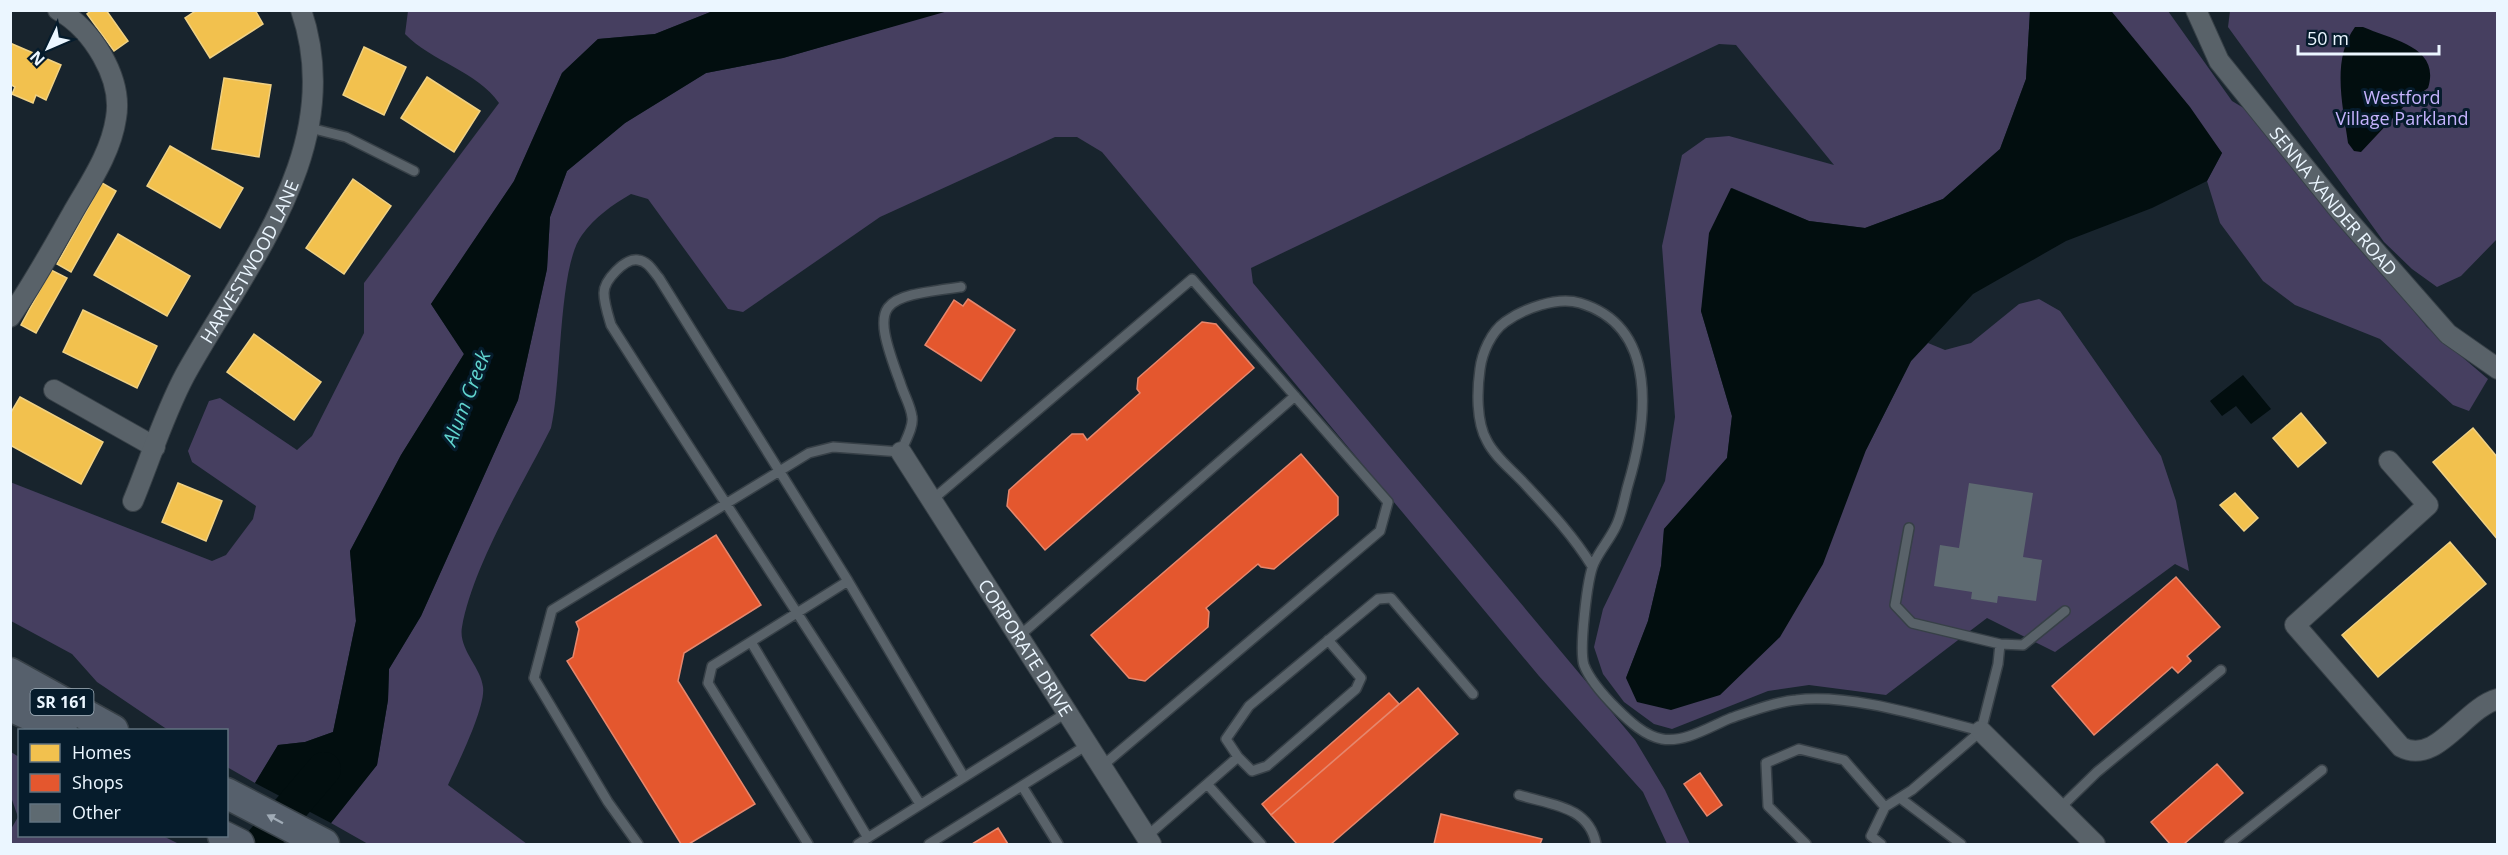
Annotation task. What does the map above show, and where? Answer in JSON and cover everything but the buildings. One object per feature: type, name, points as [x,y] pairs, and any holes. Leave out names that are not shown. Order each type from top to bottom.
[{"type":"main road","name":"SR 161","points":[[10,673],[110,729]]},
{"type":"main road","points":[[10,706],[60,729]]},
{"type":"main road","name":"SR 161","points":[[10,720],[28,729]]},
{"type":"main road","points":[[228,794],[324,844]]},
{"type":"main road","points":[[225,837],[239,844]]},
{"type":"street","points":[[10,317],[28,291],[105,157],[117,117],[113,79],[91,39],[58,10]]},
{"type":"street","name":"HARVESTWOOD LANE","points":[[133,501],[184,377],[276,219],[295,180],[310,128],[313,75],[311,46],[301,10]]},
{"type":"street","name":"SENNA XANDER ROAD","points":[[2196,10],[2219,61],[2340,211],[2448,334],[2498,369]]},
{"type":"street","points":[[54,390],[155,447]]},
{"type":"street","name":"CORPORATE DRIVE","points":[[901,452],[1149,841]]},
{"type":"street","points":[[2389,461],[2428,505],[2295,625],[2400,747],[2410,753],[2421,753],[2432,748],[2462,722],[2498,699]]},
{"type":"street","points":[[1981,731],[2095,844]]},
{"type":"lane","points":[[310,128],[346,136],[414,171]]},
{"type":"lane","points":[[920,804],[798,612],[725,505],[610,325],[603,292],[608,280],[626,263],[637,260],[648,264],[659,278],[848,581],[964,777]]},
{"type":"lane","points":[[932,500],[1192,279],[1388,502],[1380,531],[1101,767]]},
{"type":"lane","points":[[638,844],[608,802],[534,678],[552,610],[809,453],[833,447],[901,452],[913,419],[884,341],[883,318],[892,301],[908,294],[961,287]]},
{"type":"lane","points":[[1593,566],[1573,535],[1498,456],[1485,439],[1479,410],[1479,378],[1483,352],[1489,342],[1502,323],[1527,310],[1551,303],[1575,301],[1598,309],[1614,319],[1639,362],[1643,387],[1641,433],[1632,474],[1616,525],[1593,566],[1582,647],[1584,666],[1605,698],[1645,732],[1661,739],[1677,739],[1735,717],[1795,700],[1835,699],[1981,731]]},
{"type":"lane","points":[[1018,637],[1295,396]]},
{"type":"lane","points":[[1910,528],[1895,605],[1912,623],[2000,644],[2023,645],[2065,611]]},
{"type":"lane","points":[[808,844],[708,683],[712,666],[848,581]]},
{"type":"lane","points":[[1328,640],[1361,678],[1356,689],[1267,766],[1252,771],[1238,757],[1226,739],[1248,706],[1328,640],[1378,599],[1391,598],[1473,694]]},
{"type":"lane","points":[[751,642],[868,838]]},
{"type":"lane","points":[[1862,844],[1871,836],[1885,807],[1900,798],[1981,731],[1998,664],[2000,644]]},
{"type":"lane","points":[[2059,809],[2097,772],[2221,670]]},
{"type":"lane","points":[[858,844],[1066,712]]},
{"type":"lane","points":[[929,844],[1087,745]]},
{"type":"lane","points":[[1806,844],[1768,806],[1766,763],[1799,749],[1844,760],[1885,807]]},
{"type":"lane","points":[[1149,841],[1238,757]]},
{"type":"lane","points":[[2229,844],[2322,770]]},
{"type":"lane","points":[[1207,784],[1260,844]]},
{"type":"lane","points":[[1022,786],[1058,844]]},
{"type":"lane","points":[[1519,795],[1579,813],[1593,832],[1596,844]]},
{"type":"lane","points":[[1900,798],[1961,844]]},
{"type":"lane","points":[[1871,836],[1881,844]]},
{"type":"green space","points":[[948,10],[2030,11],[2026,79],[2000,149],[1943,199],[1865,228],[1809,221],[1732,188],[1701,311],[1732,416],[1727,458],[1664,529],[1661,566],[1648,621],[1626,678],[1866,450],[1911,361],[1928,343],[1945,350],[1971,343],[2019,304],[2039,299],[2060,311],[2161,456],[2176,501],[2189,571],[2175,564],[2055,652],[1987,618],[1886,695],[1809,685],[1768,691],[1672,729],[1654,724],[1624,702],[1603,674],[1594,647],[1603,609],[1665,481],[1675,417],[1662,246],[1682,155],[1706,138],[1729,136],[1834,165],[1736,45],[1719,44],[1251,268],[1253,283],[1635,740],[1665,790],[1690,844],[1667,844],[1643,792],[1539,676],[1102,152],[1077,137],[1055,137],[880,217],[743,312],[728,309],[648,199],[631,194],[598,217],[582,235],[574,250],[569,272],[551,428],[487,552],[476,578],[462,627],[463,643],[478,672],[483,687],[483,696],[470,736],[448,785],[527,844],[368,844],[331,823],[377,765],[388,700],[389,669],[421,616],[518,400],[547,269],[550,217],[567,171],[625,123],[706,73],[783,58]]},
{"type":"green space","points":[[408,11],[713,11],[655,34],[598,39],[562,73],[514,181],[431,304],[464,354],[401,455],[350,551],[356,621],[333,732],[305,742],[278,745],[255,783],[228,768],[228,729],[167,729],[97,682],[72,654],[11,621],[10,482],[212,561],[226,555],[253,519],[256,506],[192,462],[188,451],[209,401],[220,398],[297,450],[312,436],[364,333],[364,283],[499,103],[490,92],[467,74],[428,52],[405,34]]},
{"type":"green space","points":[[2111,11],[2168,11],[2232,101],[2252,113],[2427,327],[2488,379],[2469,411],[2453,405],[2380,339],[2295,305],[2263,281],[2220,223],[2207,181],[2222,153]]},
{"type":"green space","name":"Westford Village Parkland","points":[[2230,11],[2497,11],[2497,239],[2461,276],[2437,287],[2412,269],[2384,242],[2228,27]]},
{"type":"green space","points":[[11,752],[18,756],[18,817],[11,797]]},
{"type":"green space","points":[[18,817],[18,837],[165,837],[179,844],[11,844],[11,829]]},
{"type":"water","points":[[713,11],[948,11],[783,58],[706,73],[625,123],[567,171],[550,217],[547,269],[518,400],[421,616],[389,669],[388,700],[377,765],[331,823],[255,783],[278,745],[305,742],[333,732],[356,621],[350,551],[401,455],[464,354],[431,304],[514,181],[562,73],[598,39],[655,34]]},
{"type":"water","points":[[2030,11],[2112,12],[2190,107],[2222,153],[2207,181],[2152,208],[2066,241],[1973,294],[1911,361],[1866,450],[1823,564],[1780,637],[1720,695],[1671,710],[1637,702],[1626,678],[1648,621],[1661,566],[1664,529],[1727,458],[1732,416],[1701,311],[1709,233],[1731,188],[1809,221],[1865,228],[1943,199],[2000,149],[2026,79]]},
{"type":"water","points":[[2355,27],[2363,27],[2412,47],[2428,63],[2430,74],[2428,88],[2407,103],[2361,152],[2354,151],[2348,143],[2341,84],[2343,54]]},
{"type":"water","points":[[2243,375],[2271,409],[2251,424],[2236,406],[2222,416],[2210,401]]},
{"type":"waterway","name":"Alum Creek","points":[[260,844],[324,769]]}]
